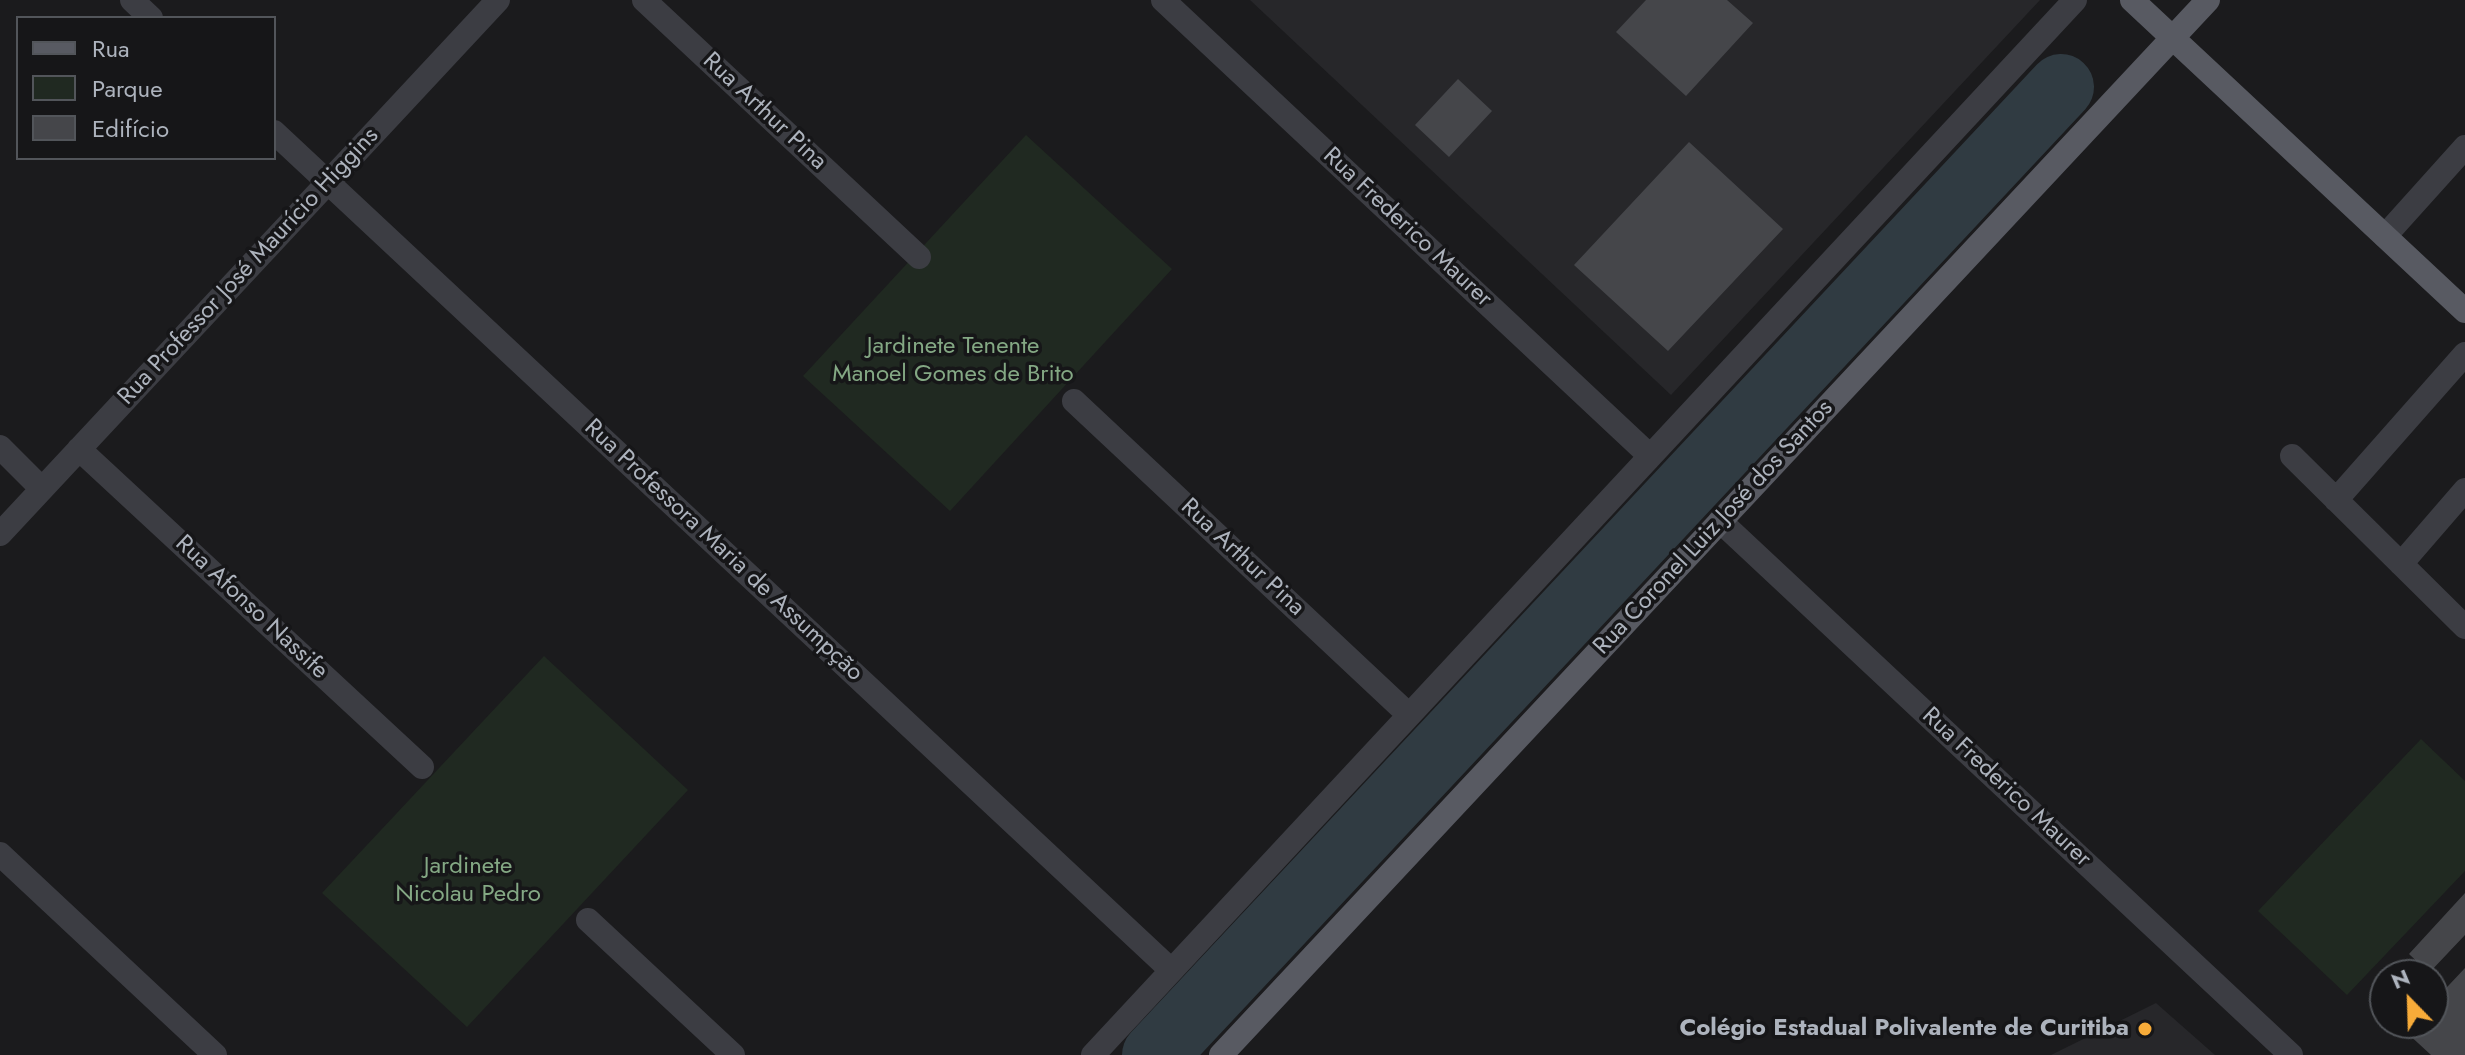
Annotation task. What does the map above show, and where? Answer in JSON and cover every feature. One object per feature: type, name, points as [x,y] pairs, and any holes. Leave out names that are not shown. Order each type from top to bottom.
[{"type":"main road","points":[[2132,0],[2465,311]]},
{"type":"main road","name":"Rua Coronel Luiz José dos Santos","points":[[1221,1055],[2208,0]]},
{"type":"street","points":[[132,0],[149,16]]},
{"type":"street","name":"Rua Professor José Maurício Higgins","points":[[0,534],[498,0]]},
{"type":"street","name":"Rua Arthur Pina","points":[[644,0],[919,257]]},
{"type":"street","name":"Rua Frederico Maurer","points":[[1163,0],[1650,456]]},
{"type":"street","points":[[1093,1055],[2075,0]]},
{"type":"street","name":"Rua Professora Maria de Assumpção","points":[[276,134],[1171,970]]},
{"type":"street","points":[[2385,236],[2465,147]]},
{"type":"street","points":[[2336,500],[2465,354]]},
{"type":"street","name":"Rua Arthur Pina","points":[[1074,401],[1409,715]]},
{"type":"street","points":[[0,447],[42,489]]},
{"type":"street","name":"Rua Afonso Nassife","points":[[79,449],[422,767]]},
{"type":"street","points":[[2292,456],[2465,627]]},
{"type":"street","points":[[2401,564],[2465,490]]},
{"type":"street","name":"Rua Frederico Maurer","points":[[1720,521],[2291,1055]]},
{"type":"street","points":[[0,854],[215,1055]]},
{"type":"street","points":[[588,920],[733,1055]]},
{"type":"shaded area","points":[[1250,0],[2040,0],[1671,395]]},
{"type":"shaded area","name":"Colégio Estadual Polivalente de Curitiba","points":[[2156,1003],[2215,1055],[2051,1055]]},
{"type":"green space","name":"Jardinete Tenente Manoel Gomes de Brito","points":[[1026,135],[1172,269],[950,511],[803,376]]},
{"type":"green space","name":"Jardinete Nicolau Pedro","points":[[544,656],[688,790],[467,1027],[322,893]]},
{"type":"green space","points":[[2421,739],[2465,781],[2465,871],[2381,959],[2369,959],[2369,972],[2347,995],[2258,911]]},
{"type":"building","points":[[1646,0],[1727,0],[1753,23],[1686,96],[1616,32]]},
{"type":"building","points":[[1458,79],[1492,111],[1449,157],[1415,125]]},
{"type":"building","points":[[1689,142],[1783,229],[1668,351],[1574,265]]},
{"type":"building","points":[[2465,893],[2465,935],[2442,959],[2414,959],[2409,954]]},
{"type":"building","points":[[2465,968],[2465,1055],[2431,1055],[2414,1039],[2449,1039],[2449,985]]},
{"type":"waterway","points":[[1155,1055],[2061,87]]},
{"type":"place","name":"Colégio Estadual Polivalente de Curitiba","points":[[2145,1029]]}]
